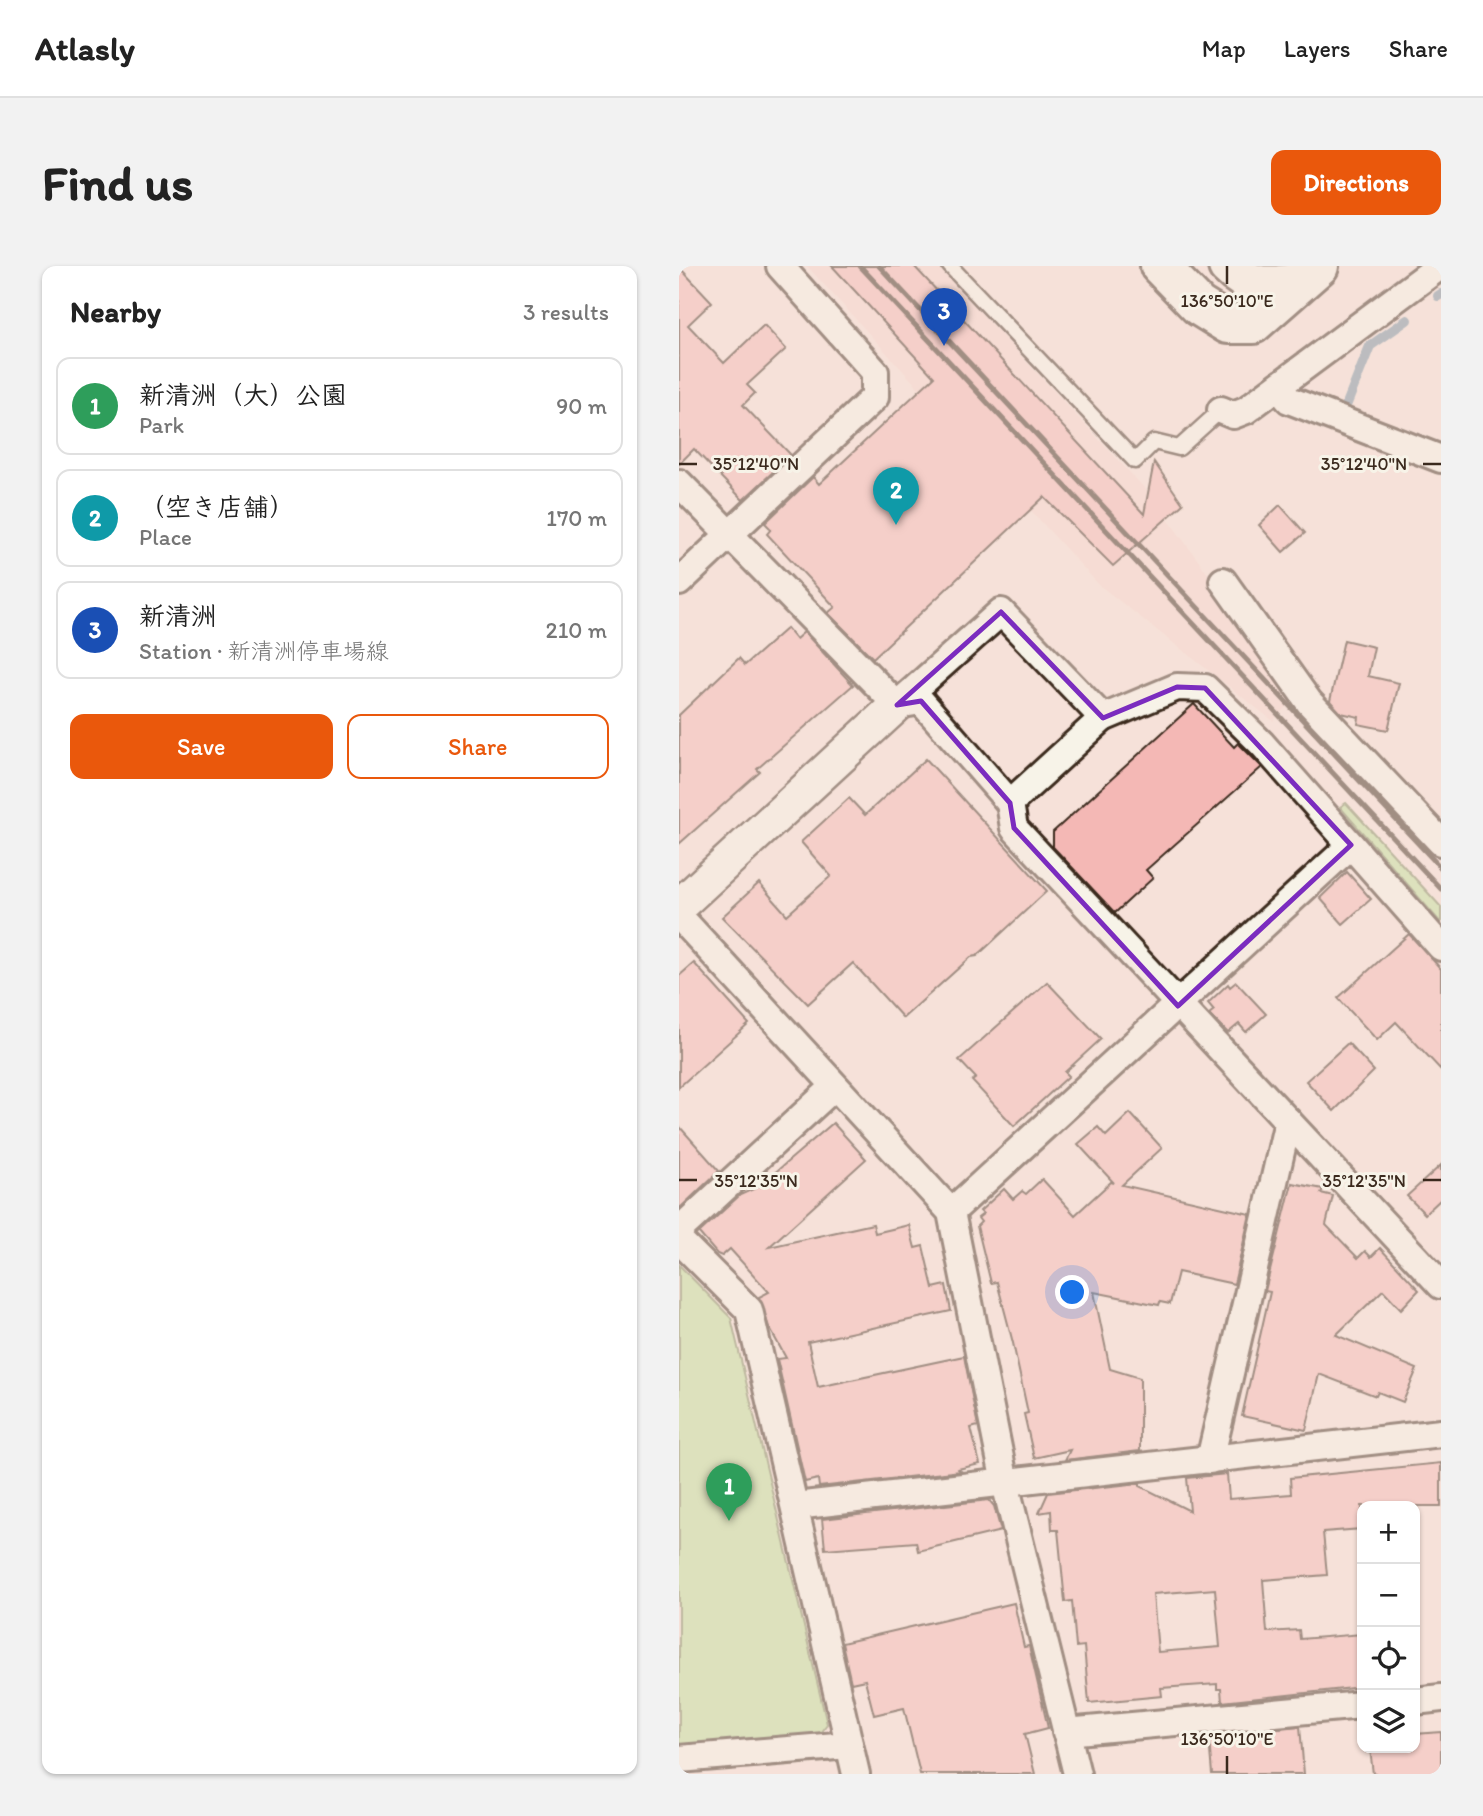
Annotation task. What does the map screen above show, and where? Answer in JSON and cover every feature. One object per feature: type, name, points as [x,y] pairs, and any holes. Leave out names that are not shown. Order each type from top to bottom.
[{"type":"main road","points":[[1160,266],[1199,306],[1228,324],[1253,324],[1309,274]]},
{"type":"main road","points":[[1228,266],[1244,282],[1273,286],[1309,274]]},
{"type":"street","points":[[679,582],[875,397],[875,372],[780,266]]},
{"type":"street","points":[[1221,411],[1233,415],[1247,411],[1440,266]]},
{"type":"street","points":[[1278,387],[1289,400],[1441,459]]},
{"type":"street","points":[[679,483],[728,536],[897,705]]},
{"type":"street","points":[[1223,581],[1309,702],[1441,842]]},
{"type":"street","points":[[679,906],[1001,612],[1103,718]]},
{"type":"street","points":[[1010,803],[1103,718],[1177,687],[1205,688],[1262,744],[1441,947]]},
{"type":"street","points":[[897,705],[921,701],[1010,803],[1014,828],[1441,1285]]},
{"type":"street","points":[[1405,806],[1441,819]]},
{"type":"street","points":[[951,1212],[1351,845]]},
{"type":"street","points":[[679,916],[951,1212],[1006,1483],[1077,1774]]},
{"type":"street","points":[[679,1230],[834,1087]]},
{"type":"street","points":[[1210,1460],[1288,1121]]},
{"type":"street","points":[[679,1240],[749,1310],[856,1774]]},
{"type":"street","points":[[795,1506],[1441,1433]]},
{"type":"street","points":[[1420,1700],[1441,1698]]},
{"type":"street","points":[[1066,1732],[1357,1705]]},
{"type":"street","points":[[679,1759],[849,1745]]},
{"type":"lane","points":[[950,266],[1135,461],[1154,442],[1179,448],[1221,411]]},
{"type":"highlighted area","points":[[1001,612],[1103,718],[1177,687],[1205,688],[1351,845],[1178,1006],[1014,828],[1010,803],[921,701],[897,705]]},
{"type":"shaded area","points":[[807,266],[937,266],[1149,493],[1297,696],[1273,721],[1099,585]]},
{"type":"green space","points":[[1346,803],[1441,907],[1441,923],[1340,807]]},
{"type":"green space","points":[[679,1265],[731,1318],[827,1724],[819,1734],[679,1747]]},
{"type":"building","points":[[832,266],[914,266],[1144,514],[1154,462],[1183,504],[1113,566],[1044,497],[873,658],[828,613],[835,607],[767,534],[771,529],[765,523],[813,477],[819,484],[934,377]]},
{"type":"building","points":[[679,267],[712,302],[688,325],[724,363],[764,325],[786,349],[747,385],[755,393],[743,405],[791,455],[743,500],[694,449],[679,464]]},
{"type":"building","points":[[1280,505],[1305,533],[1283,552],[1259,525]]},
{"type":"building","points":[[787,628],[796,639],[804,632],[853,685],[757,769],[760,772],[679,844],[679,715],[739,658],[745,665]]},
{"type":"building","points":[[1344,640],[1374,647],[1368,676],[1399,683],[1388,730],[1358,724],[1359,717],[1341,713],[1330,701]]},
{"type":"building","points":[[1194,704],[1234,747],[1238,743],[1262,767],[1146,870],[1153,878],[1115,913],[1053,847],[1053,832]]},
{"type":"building","points":[[926,759],[1047,891],[977,956],[971,957],[903,1018],[853,963],[808,1004],[722,917],[759,883],[787,915],[831,876],[801,842],[849,798],[865,815]]},
{"type":"building","points":[[1347,872],[1371,899],[1343,924],[1320,898]]},
{"type":"building","points":[[1409,934],[1441,969],[1441,1070],[1396,1022],[1377,1040],[1338,998]]},
{"type":"building","points":[[694,963],[749,1024],[679,1087],[679,976]]},
{"type":"building","points":[[1047,982],[1101,1039],[1065,1072],[1069,1076],[1014,1126],[972,1081],[976,1078],[959,1060]]},
{"type":"building","points":[[1236,982],[1266,1014],[1246,1032],[1239,1024],[1228,1033],[1209,1014],[1214,1010],[1208,1003],[1228,984],[1230,987]]},
{"type":"building","points":[[1348,1043],[1374,1071],[1334,1111],[1306,1081]]},
{"type":"building","points":[[1130,1113],[1162,1148],[1122,1185],[1250,1214],[1234,1284],[1178,1272],[1170,1304],[1160,1302],[1159,1305],[1094,1292],[1110,1369],[1140,1378],[1140,1451],[1065,1460],[1070,1450],[1034,1458],[1024,1414],[1028,1413],[1013,1343],[997,1282],[991,1283],[977,1226],[981,1222],[978,1218],[983,1214],[980,1211],[1004,1189],[1013,1199],[1022,1191],[1026,1194],[1042,1179],[1075,1215],[1111,1182],[1114,1183],[1078,1144],[1098,1127],[1106,1136]]},
{"type":"building","points":[[833,1123],[866,1159],[769,1247],[873,1224],[875,1233],[909,1225],[915,1248],[923,1246],[933,1288],[946,1285],[951,1311],[808,1342],[818,1387],[964,1356],[978,1426],[971,1428],[980,1464],[958,1469],[961,1471],[819,1487],[818,1479],[805,1482],[777,1359],[786,1358],[769,1327],[759,1297],[769,1292],[730,1249],[722,1256],[717,1254],[699,1233],[740,1195],[758,1187]]},
{"type":"building","points":[[679,1126],[719,1171],[679,1209]]},
{"type":"building","points":[[1441,1165],[1441,1199],[1425,1214],[1407,1196]]},
{"type":"building","points":[[1292,1183],[1323,1189],[1321,1193],[1333,1196],[1326,1225],[1358,1258],[1365,1251],[1371,1257],[1380,1248],[1419,1290],[1401,1309],[1383,1290],[1336,1335],[1417,1369],[1403,1402],[1378,1392],[1376,1396],[1319,1374],[1306,1430],[1242,1416],[1270,1292],[1265,1291]]},
{"type":"building","points":[[1441,1463],[1441,1506],[1420,1506],[1420,1501],[1357,1501],[1357,1529],[1323,1532],[1327,1575],[1263,1580],[1267,1632],[1299,1630],[1300,1639],[1357,1634],[1357,1688],[1222,1702],[1221,1689],[1217,1689],[1217,1684],[1161,1688],[1162,1696],[1089,1703],[1084,1646],[1076,1647],[1072,1601],[1065,1602],[1058,1530],[1052,1530],[1051,1511],[1039,1513],[1048,1493],[1140,1483],[1140,1486],[1190,1511],[1187,1478],[1227,1474],[1229,1499],[1291,1494],[1290,1478]],"holes":[[[1215,1589],[1220,1647],[1158,1652],[1153,1594]]]},
{"type":"building","points":[[989,1500],[994,1506],[1001,1531],[918,1551],[916,1542],[825,1549],[822,1519]]},
{"type":"building","points":[[1014,1603],[1024,1647],[1029,1646],[1048,1728],[1025,1734],[1035,1774],[920,1774],[904,1708],[874,1715],[865,1680],[851,1683],[842,1643]]},
{"type":"building","points":[[1300,1726],[1304,1774],[1212,1774],[1209,1739],[1226,1738],[1225,1733]]},
{"type":"building","points":[[1441,1732],[1441,1774],[1373,1774],[1371,1753],[1420,1753],[1420,1734]]},
{"type":"waterway","points":[[1346,406],[1370,346],[1407,320]]},
{"type":"railway","points":[[860,266],[1441,889]]},
{"type":"railway","points":[[879,266],[1441,868]]},
{"type":"place","name":"新清洲","points":[[944,346]]},
{"type":"place","name":"（空き店舗）","points":[[896,525]]},
{"type":"place","name":"新清洲（大）公園","points":[[729,1521]]}]
